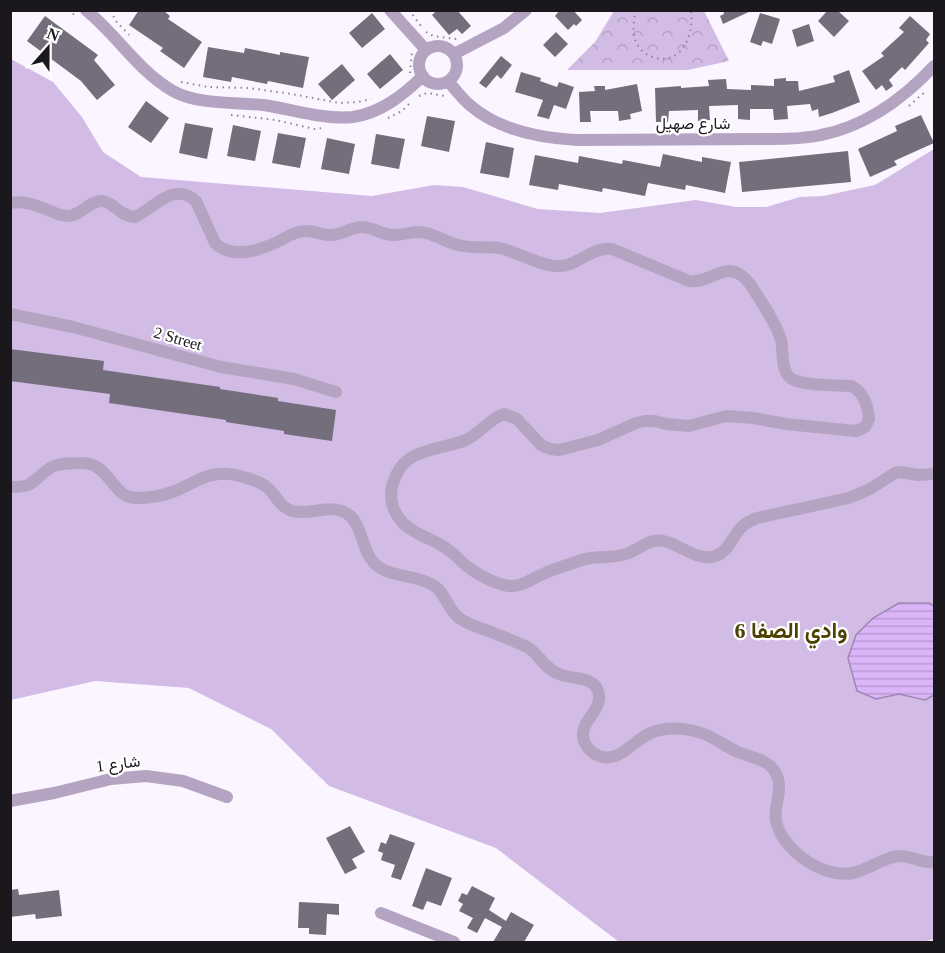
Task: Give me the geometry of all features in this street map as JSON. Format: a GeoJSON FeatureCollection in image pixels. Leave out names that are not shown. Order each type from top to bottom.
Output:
{"type":"FeatureCollection","features":[{"type":"Feature","properties":{"kind":"street"},"geometry":{"type":"LineString","coordinates":[[390,10],[426,50]]}},
{"type":"Feature","properties":{"kind":"street"},"geometry":{"type":"LineString","coordinates":[[454,54],[504,28],[526,10]]}},
{"type":"Feature","properties":{"kind":"street"},"geometry":{"type":"LineString","coordinates":[[91,12],[160,83],[192,98],[270,106],[333,117],[354,117],[391,103],[423,76]]}},
{"type":"Feature","properties":{"kind":"street"},"geometry":{"type":"LineString","coordinates":[[437,46],[444,47],[454,54],[457,66],[453,77],[448,81],[432,83],[420,71],[420,60],[426,50],[437,46]]}},
{"type":"Feature","properties":{"kind":"street","name":"شارع صهيل"},"geometry":{"type":"LineString","coordinates":[[448,81],[470,105],[490,118],[532,135],[578,140],[770,139],[822,135],[856,124],[894,103],[918,84],[934,66]]}},
{"type":"Feature","properties":{"kind":"street"},"geometry":{"type":"LineString","coordinates":[[10,203],[31,203],[61,216],[73,216],[101,201],[111,204],[123,214],[135,216],[169,195],[181,193],[196,201],[215,243],[219,248],[230,252],[243,252],[272,245],[297,232],[315,232],[329,236],[358,227],[366,227],[389,235],[417,232],[460,246],[499,248],[555,266],[568,264],[597,250],[607,248],[689,281],[697,281],[721,271],[734,271],[750,284],[774,325],[780,338],[785,369],[791,379],[801,382],[851,386],[863,396],[869,419],[865,428],[856,431],[786,424],[753,417],[726,416],[689,426],[645,421],[598,440],[559,450],[542,445],[517,419],[504,414],[468,440],[420,453],[404,462],[395,477],[391,499],[395,513],[403,523],[413,531],[446,548],[478,573],[506,585],[522,584],[545,573],[593,557],[613,557],[626,554],[656,540],[702,557],[715,556],[728,546],[744,524],[757,518],[849,498],[870,489],[895,473],[918,476],[934,474]]}},
{"type":"Feature","properties":{"kind":"street","name":"2 Street"},"geometry":{"type":"LineString","coordinates":[[10,314],[73,327],[221,367],[294,379],[336,392]]}},
{"type":"Feature","properties":{"kind":"street"},"geometry":{"type":"LineString","coordinates":[[10,487],[27,485],[56,465],[87,463],[99,467],[122,493],[133,498],[168,494],[210,475],[228,474],[265,486],[289,510],[343,511],[355,520],[368,555],[378,566],[430,583],[439,590],[451,611],[463,621],[529,648],[550,670],[558,674],[584,679],[595,686],[599,698],[598,704],[584,725],[582,734],[584,742],[596,754],[613,758],[651,733],[670,729],[687,729],[704,734],[769,765],[775,771],[780,786],[776,821],[787,843],[811,864],[826,871],[849,874],[898,856],[906,856],[923,862],[934,862]]}},
{"type":"Feature","properties":{"kind":"street","name":"شارع 1"},"geometry":{"type":"LineString","coordinates":[[10,801],[111,779],[146,776],[183,781],[227,797]]}},
{"type":"Feature","properties":{"kind":"street"},"geometry":{"type":"LineString","coordinates":[[381,913],[454,942]]}},
{"type":"Feature","properties":{"kind":"path"},"geometry":{"type":"LineString","coordinates":[[113,10],[114,19],[129,36]]}},
{"type":"Feature","properties":{"kind":"path"},"geometry":{"type":"LineString","coordinates":[[409,10],[426,32],[433,36],[450,39],[461,37],[468,46]]}},
{"type":"Feature","properties":{"kind":"path"},"geometry":{"type":"LineString","coordinates":[[636,10],[634,35],[637,46],[645,54],[655,58],[666,58],[677,54],[684,45],[691,30],[691,10]]}},
{"type":"Feature","properties":{"kind":"path"},"geometry":{"type":"LineString","coordinates":[[410,75],[411,50]]}},
{"type":"Feature","properties":{"kind":"path"},"geometry":{"type":"LineString","coordinates":[[176,81],[208,87],[249,88],[292,94],[339,104],[378,97]]}},
{"type":"Feature","properties":{"kind":"green space"},"geometry":{"type":"Polygon","coordinates":[[[614,11],[704,11],[729,61],[688,70],[567,70],[595,42],[614,11]]]}},
{"type":"Feature","properties":{"kind":"green space"},"geometry":{"type":"Polygon","coordinates":[[[11,59],[53,82],[82,117],[103,152],[141,177],[372,196],[434,185],[463,187],[538,209],[600,213],[696,200],[736,207],[766,207],[800,197],[823,196],[875,185],[934,149],[934,939],[923,942],[619,942],[496,848],[329,786],[271,729],[189,688],[95,681],[11,700],[11,59]]]}},
{"type":"Feature","properties":{"kind":"shaded area"},"geometry":{"type":"Polygon","coordinates":[[[899,603],[929,603],[934,606],[934,695],[925,700],[899,694],[876,699],[857,691],[848,658],[856,635],[873,618],[899,603]]]}},
{"type":"Feature","properties":{"kind":"building"},"geometry":{"type":"Polygon","coordinates":[[[139,10],[163,10],[170,16],[168,19],[202,42],[184,68],[160,51],[163,48],[129,25],[139,10]]]}},
{"type":"Feature","properties":{"kind":"building"},"geometry":{"type":"Polygon","coordinates":[[[437,10],[457,10],[471,26],[462,34],[457,29],[449,35],[432,15],[437,10]]]}},
{"type":"Feature","properties":{"kind":"building"},"geometry":{"type":"Polygon","coordinates":[[[560,10],[573,10],[582,20],[568,30],[555,16],[560,10]]]}},
{"type":"Feature","properties":{"kind":"building"},"geometry":{"type":"Polygon","coordinates":[[[723,10],[753,10],[723,24],[720,16],[724,14],[723,10]]]}},
{"type":"Feature","properties":{"kind":"building"},"geometry":{"type":"Polygon","coordinates":[[[828,10],[837,10],[849,21],[834,37],[818,21],[828,10]]]}},
{"type":"Feature","properties":{"kind":"building"},"geometry":{"type":"Polygon","coordinates":[[[372,13],[385,29],[362,48],[349,33],[372,13]]]}},
{"type":"Feature","properties":{"kind":"building"},"geometry":{"type":"Polygon","coordinates":[[[760,13],[780,19],[772,44],[763,41],[761,46],[750,42],[760,13]]]}},
{"type":"Feature","properties":{"kind":"building"},"geometry":{"type":"Polygon","coordinates":[[[45,16],[98,55],[94,60],[115,85],[97,100],[81,81],[27,41],[45,16]]]}},
{"type":"Feature","properties":{"kind":"building"},"geometry":{"type":"Polygon","coordinates":[[[910,16],[930,34],[926,40],[929,43],[905,70],[902,67],[889,80],[893,86],[886,91],[882,85],[876,90],[862,71],[884,56],[881,53],[904,32],[899,28],[910,16]]]}},
{"type":"Feature","properties":{"kind":"building"},"geometry":{"type":"Polygon","coordinates":[[[809,24],[814,41],[797,47],[792,30],[809,24]]]}},
{"type":"Feature","properties":{"kind":"building"},"geometry":{"type":"Polygon","coordinates":[[[556,32],[568,44],[555,57],[543,45],[556,32]]]}},
{"type":"Feature","properties":{"kind":"building"},"geometry":{"type":"Polygon","coordinates":[[[208,47],[244,53],[245,48],[280,55],[280,52],[309,57],[303,88],[232,77],[231,82],[203,77],[208,47]]]}},
{"type":"Feature","properties":{"kind":"building"},"geometry":{"type":"Polygon","coordinates":[[[390,54],[403,70],[380,89],[367,74],[390,54]]]}},
{"type":"Feature","properties":{"kind":"building"},"geometry":{"type":"Polygon","coordinates":[[[501,56],[512,65],[501,79],[497,75],[486,88],[479,83],[501,56]]]}},
{"type":"Feature","properties":{"kind":"building"},"geometry":{"type":"Polygon","coordinates":[[[342,64],[355,80],[332,100],[318,84],[342,64]]]}},
{"type":"Feature","properties":{"kind":"building"},"geometry":{"type":"Polygon","coordinates":[[[849,70],[860,102],[819,117],[818,109],[812,111],[810,104],[787,106],[788,119],[774,120],[773,109],[750,109],[750,120],[738,119],[738,105],[709,106],[710,120],[698,121],[698,110],[669,111],[668,122],[656,122],[655,88],[709,86],[708,80],[726,79],[727,89],[751,90],[751,85],[774,86],[774,79],[786,78],[786,81],[798,81],[799,91],[835,82],[833,76],[849,70]]]}},
{"type":"Feature","properties":{"kind":"building"},"geometry":{"type":"Polygon","coordinates":[[[521,72],[541,78],[540,81],[557,87],[559,82],[574,87],[566,109],[554,105],[549,119],[537,116],[543,100],[515,92],[521,72]]]}},
{"type":"Feature","properties":{"kind":"building"},"geometry":{"type":"Polygon","coordinates":[[[637,84],[642,111],[630,114],[631,119],[619,121],[618,111],[590,111],[591,122],[580,122],[579,92],[595,91],[594,86],[605,86],[605,90],[637,84]]]}},
{"type":"Feature","properties":{"kind":"building"},"geometry":{"type":"Polygon","coordinates":[[[146,101],[169,118],[151,143],[128,127],[146,101]]]}},
{"type":"Feature","properties":{"kind":"building"},"geometry":{"type":"Polygon","coordinates":[[[921,115],[934,143],[894,161],[897,165],[870,177],[858,149],[897,131],[895,126],[921,115]]]}},
{"type":"Feature","properties":{"kind":"building"},"geometry":{"type":"Polygon","coordinates":[[[427,116],[455,121],[449,152],[421,146],[427,116]]]}},
{"type":"Feature","properties":{"kind":"building"},"geometry":{"type":"Polygon","coordinates":[[[185,123],[213,128],[207,159],[179,153],[185,123]]]}},
{"type":"Feature","properties":{"kind":"building"},"geometry":{"type":"Polygon","coordinates":[[[233,125],[261,131],[255,161],[227,156],[233,125]]]}},
{"type":"Feature","properties":{"kind":"building"},"geometry":{"type":"Polygon","coordinates":[[[278,133],[306,138],[300,168],[272,163],[278,133]]]}},
{"type":"Feature","properties":{"kind":"building"},"geometry":{"type":"Polygon","coordinates":[[[376,134],[405,139],[399,169],[371,164],[376,134]]]}},
{"type":"Feature","properties":{"kind":"building"},"geometry":{"type":"Polygon","coordinates":[[[327,138],[355,144],[349,174],[321,169],[327,138]]]}},
{"type":"Feature","properties":{"kind":"building"},"geometry":{"type":"Polygon","coordinates":[[[486,142],[514,148],[509,178],[480,173],[486,142]]]}},
{"type":"Feature","properties":{"kind":"building"},"geometry":{"type":"Polygon","coordinates":[[[848,151],[851,182],[742,192],[739,162],[848,151]]]}},
{"type":"Feature","properties":{"kind":"building"},"geometry":{"type":"Polygon","coordinates":[[[663,154],[702,162],[702,157],[731,162],[725,193],[686,185],[685,190],[648,183],[645,196],[603,188],[602,192],[559,184],[558,190],[529,185],[535,155],[578,163],[579,156],[622,164],[623,160],[660,167],[663,154]]]}},
{"type":"Feature","properties":{"kind":"building"},"geometry":{"type":"Polygon","coordinates":[[[10,349],[104,361],[103,370],[220,387],[220,389],[278,398],[278,401],[336,410],[332,441],[284,434],[284,431],[226,422],[226,420],[109,403],[110,394],[10,381],[10,349]]]}},
{"type":"Feature","properties":{"kind":"building"},"geometry":{"type":"Polygon","coordinates":[[[350,826],[365,852],[352,859],[357,868],[345,874],[326,838],[350,826]]]}},
{"type":"Feature","properties":{"kind":"building"},"geometry":{"type":"Polygon","coordinates":[[[390,834],[415,843],[401,880],[391,877],[395,865],[381,860],[383,853],[378,851],[381,842],[386,844],[390,834]]]}},
{"type":"Feature","properties":{"kind":"building"},"geometry":{"type":"Polygon","coordinates":[[[426,868],[452,878],[441,906],[427,901],[423,910],[412,906],[426,868]]]}},
{"type":"Feature","properties":{"kind":"building"},"geometry":{"type":"Polygon","coordinates":[[[472,886],[495,898],[489,910],[506,921],[511,912],[534,925],[524,942],[493,942],[502,927],[485,918],[477,933],[467,928],[473,918],[459,911],[463,904],[458,901],[462,893],[467,895],[472,886]]]}},
{"type":"Feature","properties":{"kind":"building"},"geometry":{"type":"Polygon","coordinates":[[[18,889],[19,895],[59,890],[62,916],[36,919],[35,914],[10,917],[10,890],[18,889]]]}},
{"type":"Feature","properties":{"kind":"building"},"geometry":{"type":"Polygon","coordinates":[[[299,902],[339,904],[339,915],[327,914],[326,935],[309,934],[309,928],[298,928],[299,902]]]}},
{"type":"Feature","properties":{"kind":"district","name":"وادي الصفا 6"},"geometry":{"type":"Point","coordinates":[791,630]}}]}
